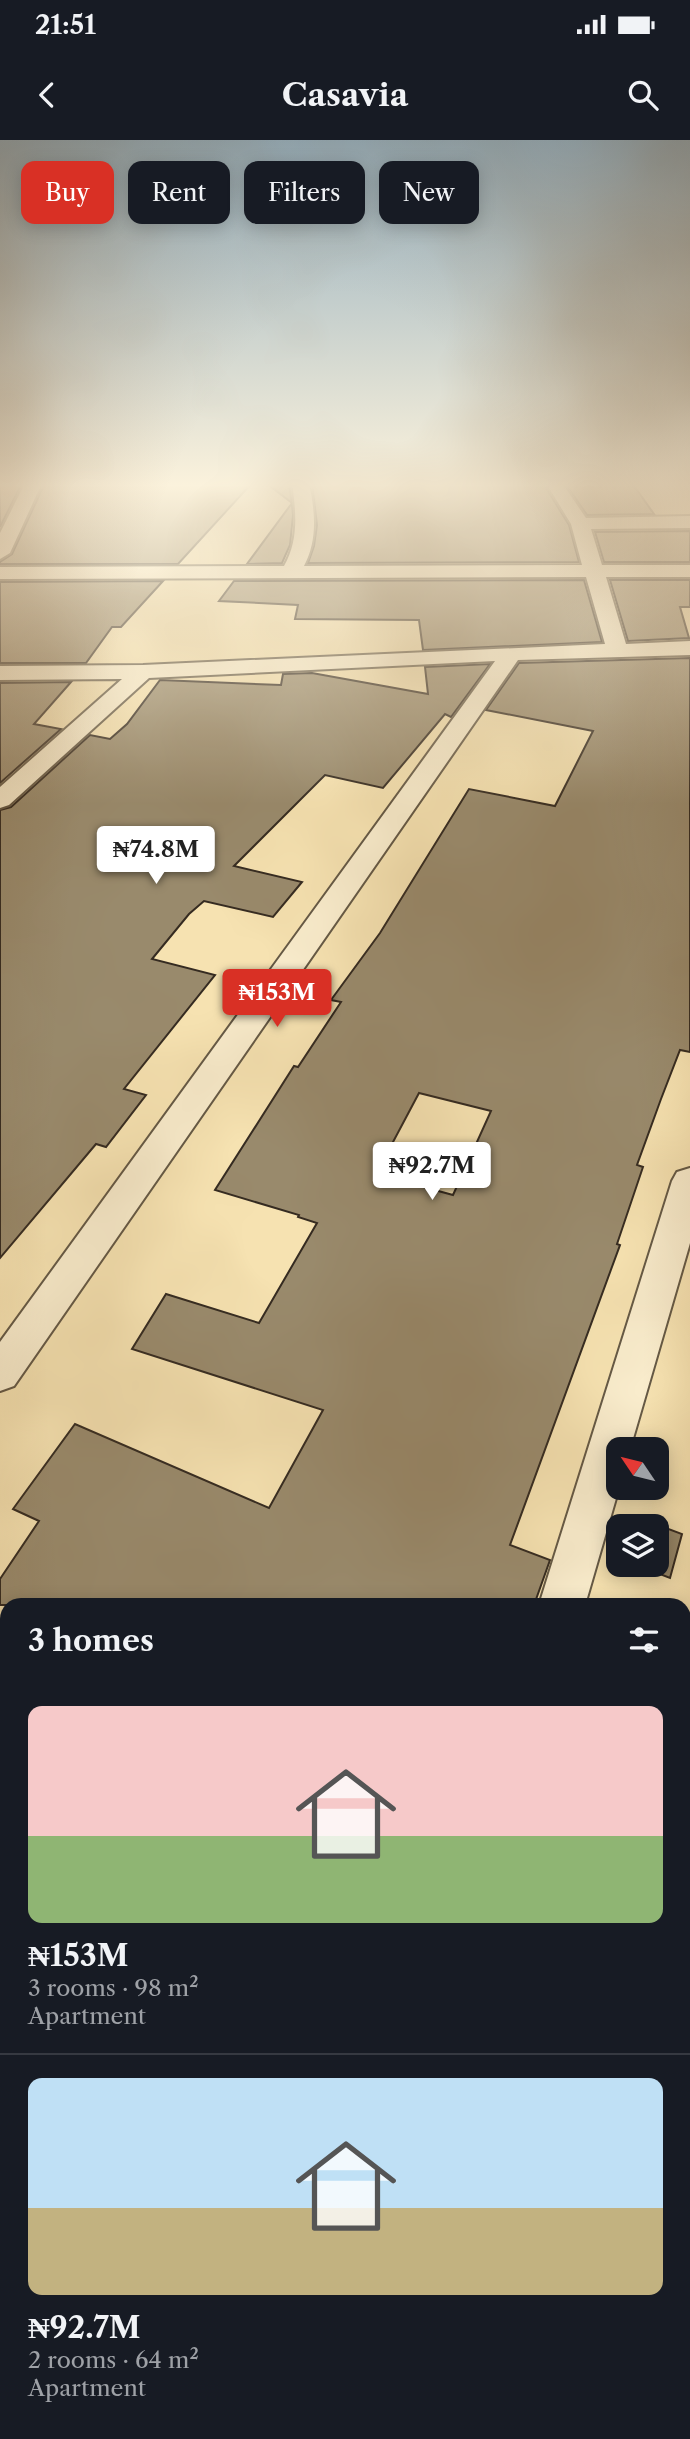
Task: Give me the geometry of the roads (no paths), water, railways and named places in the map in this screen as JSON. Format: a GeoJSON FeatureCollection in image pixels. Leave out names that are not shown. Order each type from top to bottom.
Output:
{"type":"FeatureCollection","features":[{"type":"Feature","properties":{"kind":"street"},"geometry":{"type":"LineString","coordinates":[[599,590],[617,649]]}},
{"type":"Feature","properties":{"kind":"street"},"geometry":{"type":"LineString","coordinates":[[0,673],[143,672],[617,649],[690,648]]}},
{"type":"Feature","properties":{"kind":"street"},"geometry":{"type":"LineString","coordinates":[[0,1374],[511,654]]}},
{"type":"Feature","properties":{"kind":"street"},"geometry":{"type":"LineString","coordinates":[[0,800],[143,672]]}},
{"type":"Feature","properties":{"kind":"street"},"geometry":{"type":"LineString","coordinates":[[564,1598],[690,1181]]}}]}
